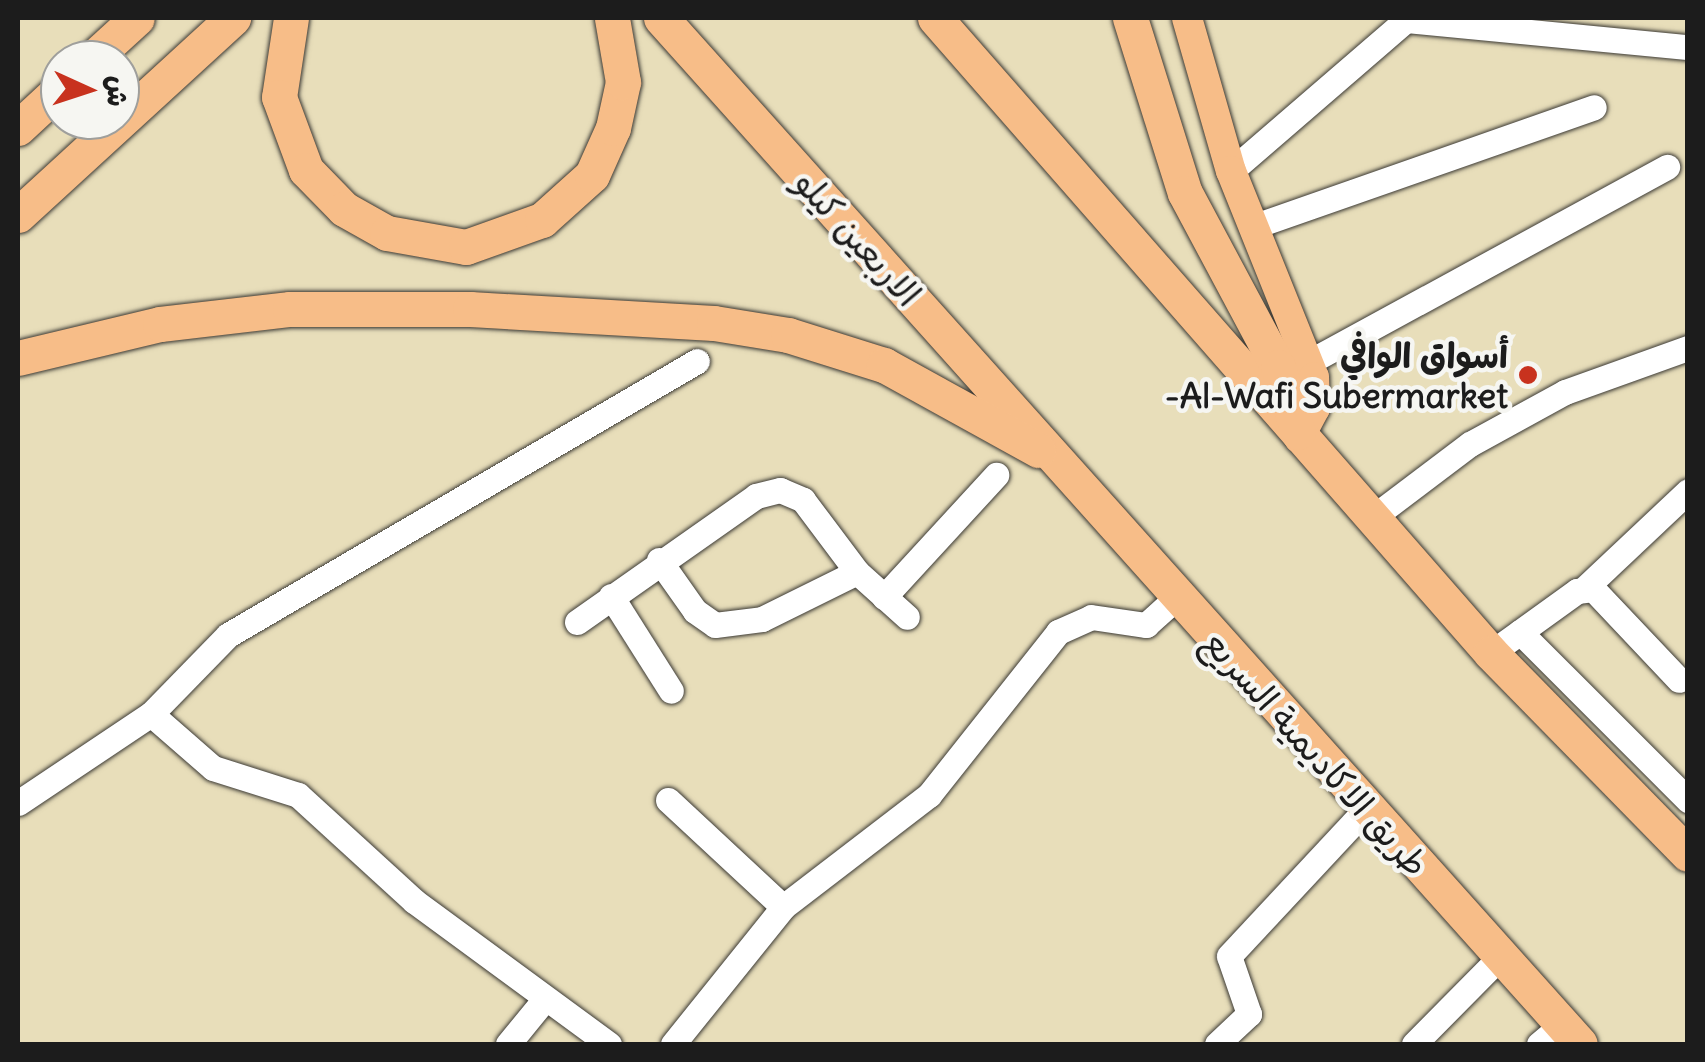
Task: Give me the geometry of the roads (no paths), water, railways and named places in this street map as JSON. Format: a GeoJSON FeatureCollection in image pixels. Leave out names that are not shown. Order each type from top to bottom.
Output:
{"type":"FeatureCollection","features":[{"type":"Feature","properties":{"kind":"highway"},"geometry":{"type":"LineString","coordinates":[[113,40],[137,18]]}},
{"type":"Feature","properties":{"kind":"highway"},"geometry":{"type":"LineString","coordinates":[[18,215],[233,18]]}},
{"type":"Feature","properties":{"kind":"highway"},"geometry":{"type":"LineString","coordinates":[[291,18],[279,97],[306,170],[344,209],[388,234],[466,247],[542,220],[592,175],[614,128],[623,82],[612,18]]}},
{"type":"Feature","properties":{"kind":"highway","name":"الاربعين كيلو"},"geometry":{"type":"LineString","coordinates":[[661,18],[1056,458]]}},
{"type":"Feature","properties":{"kind":"highway"},"geometry":{"type":"LineString","coordinates":[[935,18],[1299,438],[1491,652],[1682,838]]}},
{"type":"Feature","properties":{"kind":"highway"},"geometry":{"type":"LineString","coordinates":[[1130,18],[1185,192],[1285,382],[1299,438]]}},
{"type":"Feature","properties":{"kind":"highway"},"geometry":{"type":"LineString","coordinates":[[18,128],[40,107]]}},
{"type":"Feature","properties":{"kind":"highway"},"geometry":{"type":"LineString","coordinates":[[18,358],[160,324],[290,309],[451,308],[714,324],[788,335],[884,365],[1056,458]]}},
{"type":"Feature","properties":{"kind":"highway","name":"طريق الاكاديمية السريع"},"geometry":{"type":"LineString","coordinates":[[1056,458],[1175,599],[1500,958],[1560,1038]]}},
{"type":"Feature","properties":{"kind":"main road"},"geometry":{"type":"LineString","coordinates":[[1186,18],[1230,171],[1309,362],[1314,408],[1299,438]]}},
{"type":"Feature","properties":{"kind":"street"},"geometry":{"type":"LineString","coordinates":[[1230,171],[1407,19],[1688,48]]}},
{"type":"Feature","properties":{"kind":"street"},"geometry":{"type":"LineString","coordinates":[[1252,227],[1594,107]]}},
{"type":"Feature","properties":{"kind":"street"},"geometry":{"type":"LineString","coordinates":[[1309,362],[1666,167]]}},
{"type":"Feature","properties":{"kind":"street"},"geometry":{"type":"LineString","coordinates":[[1372,518],[1470,444],[1552,400],[1688,348]]}},
{"type":"Feature","properties":{"kind":"street"},"geometry":{"type":"LineString","coordinates":[[18,803],[151,714],[228,634],[697,362]]}},
{"type":"Feature","properties":{"kind":"street"},"geometry":{"type":"LineString","coordinates":[[884,596],[996,475]]}},
{"type":"Feature","properties":{"kind":"street"},"geometry":{"type":"LineString","coordinates":[[577,622],[659,560],[756,496],[780,490],[803,500],[857,572],[907,617]]}},
{"type":"Feature","properties":{"kind":"street"},"geometry":{"type":"LineString","coordinates":[[1491,652],[1585,588],[1688,491]]}},
{"type":"Feature","properties":{"kind":"street"},"geometry":{"type":"LineString","coordinates":[[659,560],[695,611],[715,625],[776,614],[857,572]]}},
{"type":"Feature","properties":{"kind":"street"},"geometry":{"type":"LineString","coordinates":[[1585,588],[1600,592],[1679,680]]}},
{"type":"Feature","properties":{"kind":"street"},"geometry":{"type":"LineString","coordinates":[[612,596],[672,690]]}},
{"type":"Feature","properties":{"kind":"street"},"geometry":{"type":"LineString","coordinates":[[673,1044],[783,907],[918,807],[1058,632],[1091,616],[1146,625],[1175,599]]}},
{"type":"Feature","properties":{"kind":"street"},"geometry":{"type":"LineString","coordinates":[[1520,632],[1688,800]]}},
{"type":"Feature","properties":{"kind":"street"},"geometry":{"type":"LineString","coordinates":[[151,714],[213,768],[298,794],[414,901],[609,1044]]}},
{"type":"Feature","properties":{"kind":"street"},"geometry":{"type":"LineString","coordinates":[[668,800],[783,907]]}},
{"type":"Feature","properties":{"kind":"street"},"geometry":{"type":"LineString","coordinates":[[1217,1044],[1249,1014],[1229,956],[1366,809]]}},
{"type":"Feature","properties":{"kind":"street"},"geometry":{"type":"LineString","coordinates":[[1414,1044],[1500,958]]}},
{"type":"Feature","properties":{"kind":"street"},"geometry":{"type":"LineString","coordinates":[[508,1044],[544,1000]]}},
{"type":"Feature","properties":{"kind":"place","name":"أسواق الوافي -Al-Wafi Subermarket"},"geometry":{"type":"Point","coordinates":[1528,375]}}]}
